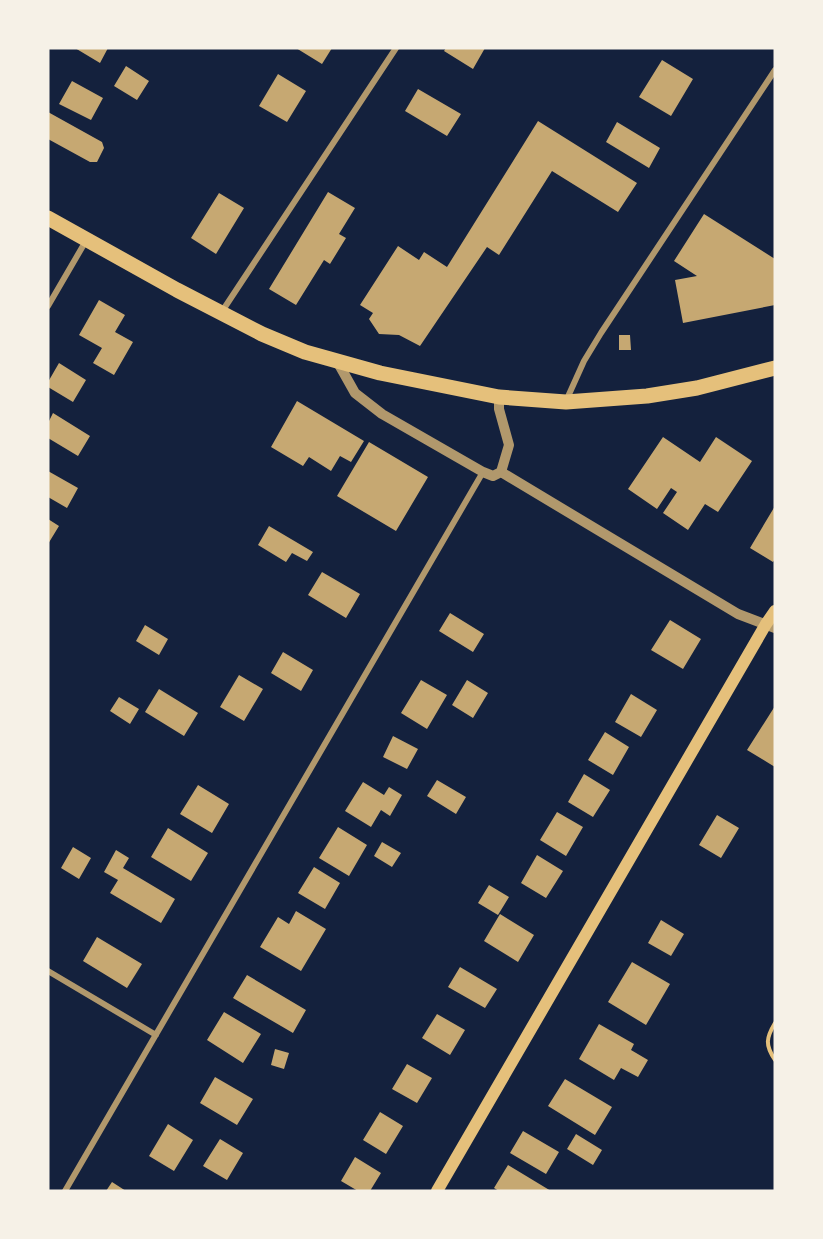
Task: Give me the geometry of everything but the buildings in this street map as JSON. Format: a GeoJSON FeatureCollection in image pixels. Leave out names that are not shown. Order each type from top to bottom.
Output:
{"type":"FeatureCollection","features":[{"type":"Feature","properties":{"kind":"main road"},"geometry":{"type":"LineString","coordinates":[[48,218],[262,334],[305,352],[380,373],[498,397],[566,402],[647,396],[697,388],[775,368]]}},
{"type":"Feature","properties":{"kind":"main road"},"geometry":{"type":"LineString","coordinates":[[436,1191],[770,626],[775,611]]}},
{"type":"Feature","properties":{"kind":"street"},"geometry":{"type":"LineString","coordinates":[[221,313],[396,48]]}},
{"type":"Feature","properties":{"kind":"street"},"geometry":{"type":"LineString","coordinates":[[566,402],[584,361],[601,333],[775,70]]}},
{"type":"Feature","properties":{"kind":"street"},"geometry":{"type":"LineString","coordinates":[[48,306],[87,239]]}},
{"type":"Feature","properties":{"kind":"street"},"geometry":{"type":"LineString","coordinates":[[337,361],[355,393],[382,414],[492,473],[738,614],[770,626]]}},
{"type":"Feature","properties":{"kind":"street"},"geometry":{"type":"LineString","coordinates":[[65,1191],[509,445],[498,397]]}},
{"type":"Feature","properties":{"kind":"street"},"geometry":{"type":"LineString","coordinates":[[48,971],[156,1035]]}},
{"type":"Feature","properties":{"kind":"path"},"geometry":{"type":"LineString","coordinates":[[775,1023],[768,1035],[768,1050],[775,1060]]}}]}
